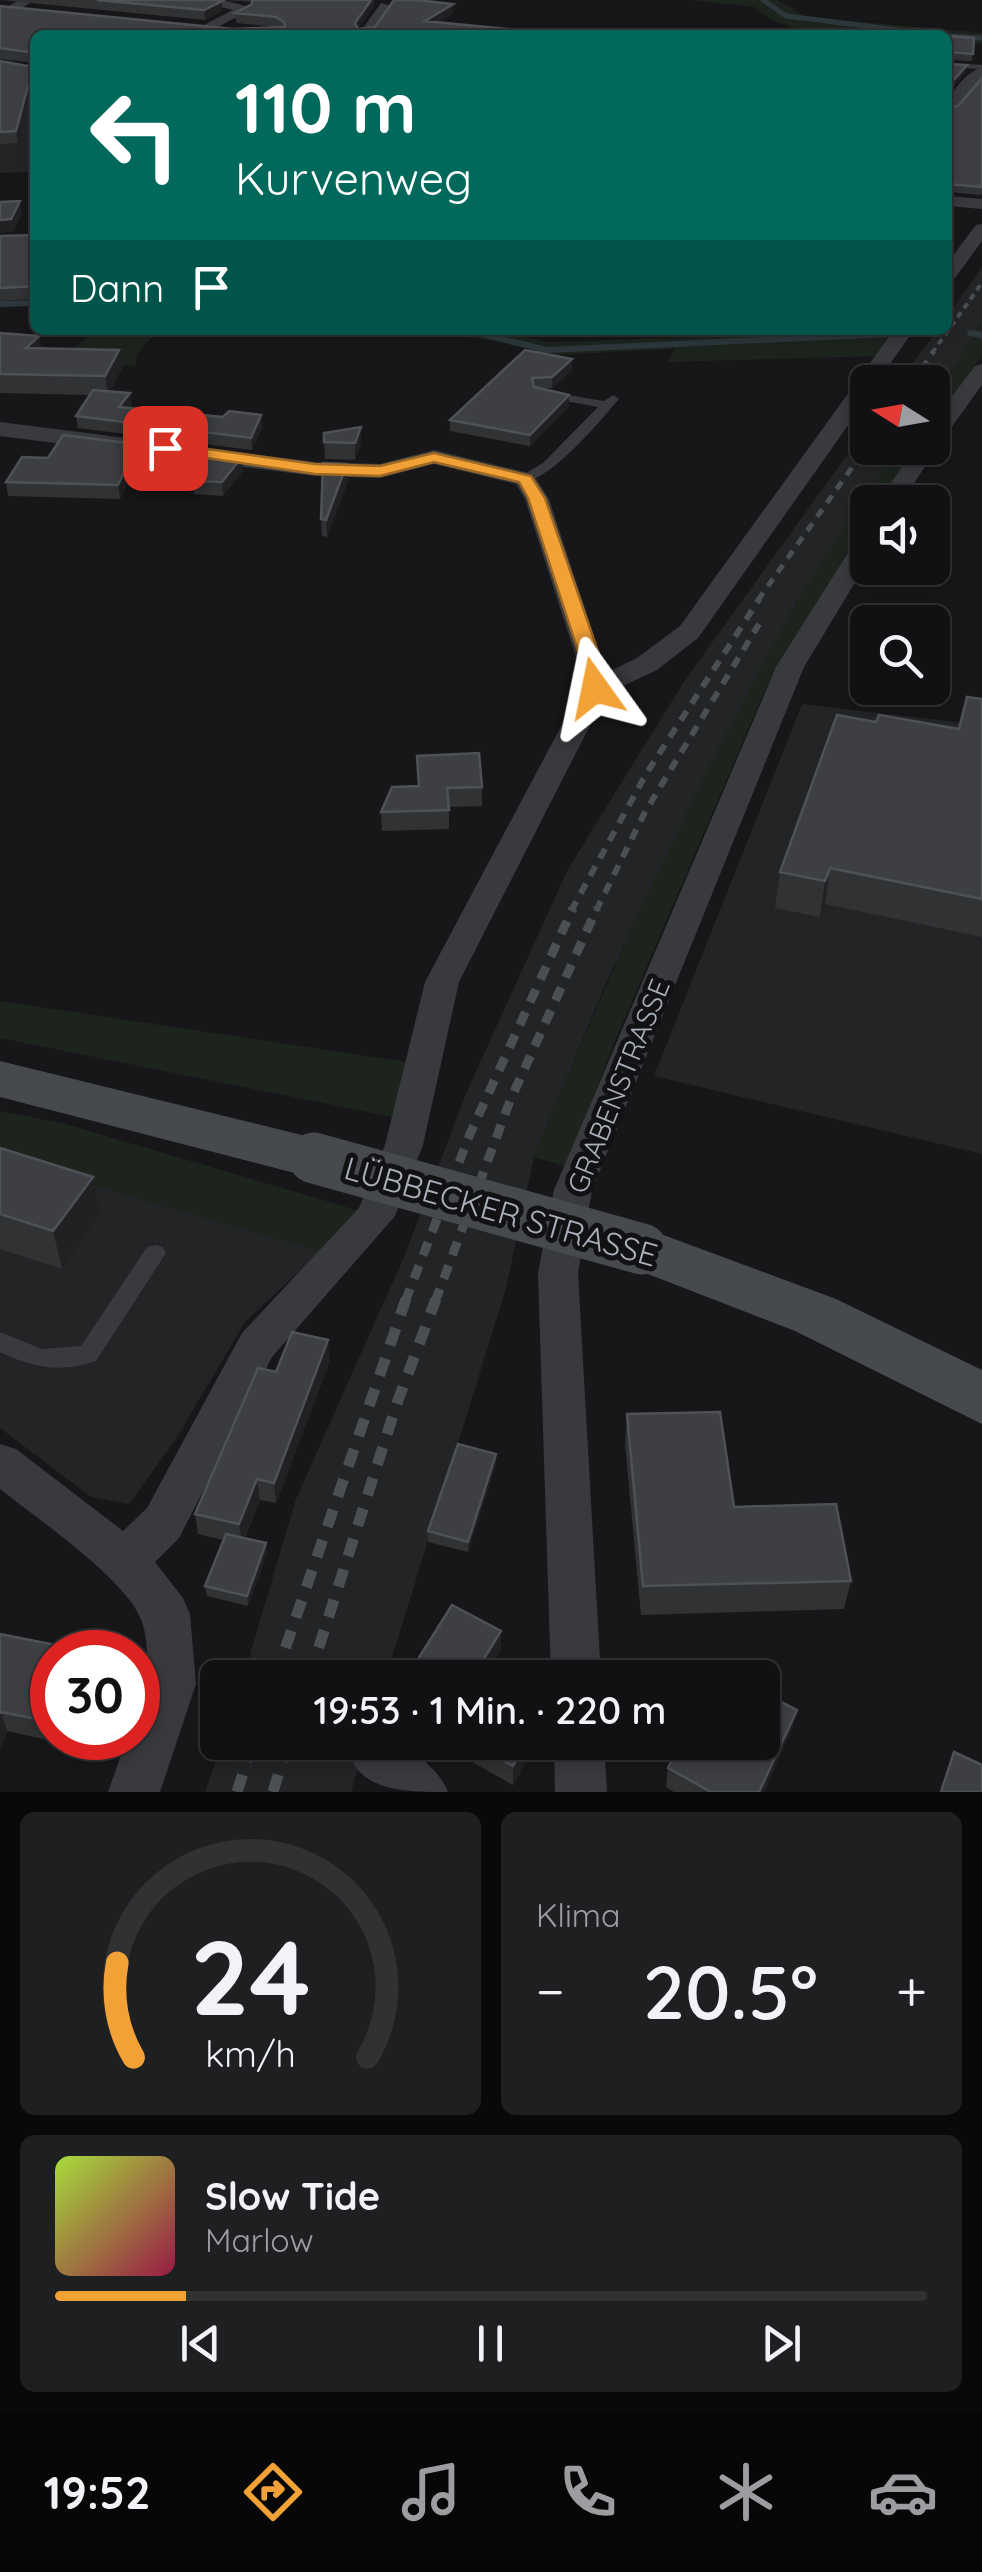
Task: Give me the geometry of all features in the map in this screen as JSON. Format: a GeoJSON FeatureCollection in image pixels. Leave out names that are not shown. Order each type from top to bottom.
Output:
{"type":"FeatureCollection","features":[{"type":"Feature","properties":{"kind":"main road","name":"LÜBBECKER STRASSE"},"geometry":{"type":"LineString","coordinates":[[0,1079],[314,1158],[642,1249],[804,1308],[982,1398]]}},
{"type":"Feature","properties":{"kind":"street"},"geometry":{"type":"LineString","coordinates":[[200,0],[246,8],[208,28]]}},
{"type":"Feature","properties":{"kind":"street"},"geometry":{"type":"LineString","coordinates":[[5,11],[30,5]]}},
{"type":"Feature","properties":{"kind":"street"},"geometry":{"type":"LineString","coordinates":[[369,30],[386,6]]}},
{"type":"Feature","properties":{"kind":"street"},"geometry":{"type":"LineString","coordinates":[[189,26],[225,30]]}},
{"type":"Feature","properties":{"kind":"street"},"geometry":{"type":"LineString","coordinates":[[954,108],[972,77],[982,69]]}},
{"type":"Feature","properties":{"kind":"street"},"geometry":{"type":"LineString","coordinates":[[952,202],[982,204]]}},
{"type":"Feature","properties":{"kind":"street"},"geometry":{"type":"LineString","coordinates":[[952,269],[982,229]]}},
{"type":"Feature","properties":{"kind":"street"},"geometry":{"type":"LineString","coordinates":[[952,243],[970,245]]}},
{"type":"Feature","properties":{"kind":"street"},"geometry":{"type":"LineString","coordinates":[[125,1560],[163,1524],[257,1345],[375,1216],[404,1145],[442,982],[595,688],[646,664],[689,632],[900,335]]}},
{"type":"Feature","properties":{"kind":"street"},"geometry":{"type":"LineString","coordinates":[[950,414],[982,370]]}},
{"type":"Feature","properties":{"kind":"street"},"geometry":{"type":"LineString","coordinates":[[0,428],[315,469],[380,471],[434,458],[526,479],[537,498],[589,654],[595,688]]}},
{"type":"Feature","properties":{"kind":"street","name":"GRABENSTRASSE"},"geometry":{"type":"LineString","coordinates":[[575,1660],[558,1273],[573,1190],[790,667],[850,569]]}},
{"type":"Feature","properties":{"kind":"street"},"geometry":{"type":"LineString","coordinates":[[589,654],[616,662],[646,664]]}},
{"type":"Feature","properties":{"kind":"street"},"geometry":{"type":"LineString","coordinates":[[0,1463],[125,1560],[166,1614],[171,1684],[134,1792]]}},
{"type":"Feature","properties":{"kind":"street"},"geometry":{"type":"LineString","coordinates":[[580,1760],[581,1792]]}},
{"type":"Feature","properties":{"kind":"street"},"geometry":{"type":"LineString","coordinates":[[379,1762],[422,1792]]}},
{"type":"Feature","properties":{"kind":"lane"},"geometry":{"type":"LineString","coordinates":[[952,65],[982,69]]}},
{"type":"Feature","properties":{"kind":"lane"},"geometry":{"type":"LineString","coordinates":[[526,479],[547,466],[610,402],[539,393]]}},
{"type":"Feature","properties":{"kind":"lane"},"geometry":{"type":"LineString","coordinates":[[0,1342],[55,1362],[88,1354],[155,1253]]}},
{"type":"Feature","properties":{"kind":"shaded area"},"geometry":{"type":"Polygon","coordinates":[[[689,0],[777,0],[807,17],[949,30],[808,30],[771,19],[755,7],[689,0]]]}},
{"type":"Feature","properties":{"kind":"shaded area"},"geometry":{"type":"Polygon","coordinates":[[[952,30],[982,33],[982,44],[952,41],[952,30]]]}},
{"type":"Feature","properties":{"kind":"shaded area"},"geometry":{"type":"Polygon","coordinates":[[[0,96],[30,100],[30,172],[0,173],[0,96]]]}},
{"type":"Feature","properties":{"kind":"shaded area"},"geometry":{"type":"Polygon","coordinates":[[[982,267],[982,324],[950,373],[950,365],[911,365],[933,335],[952,335],[952,309],[982,267]]]}},
{"type":"Feature","properties":{"kind":"shaded area"},"geometry":{"type":"Polygon","coordinates":[[[982,324],[982,356],[950,399],[950,373],[982,324]]]}},
{"type":"Feature","properties":{"kind":"shaded area"},"geometry":{"type":"Polygon","coordinates":[[[91,335],[157,335],[136,356],[136,366],[53,364],[91,335]]]}},
{"type":"Feature","properties":{"kind":"shaded area"},"geometry":{"type":"Polygon","coordinates":[[[446,335],[516,335],[548,342],[894,335],[879,356],[667,362],[675,349],[557,355],[446,335]]]}},
{"type":"Feature","properties":{"kind":"shaded area"},"geometry":{"type":"Polygon","coordinates":[[[850,451],[850,465],[889,465],[875,485],[850,485],[850,523],[796,603],[695,796],[603,990],[534,1157],[506,1288],[391,1660],[248,1660],[296,1499],[404,1257],[467,1091],[568,869],[685,680],[850,451]]]}},
{"type":"Feature","properties":{"kind":"shaded area"},"geometry":{"type":"Polygon","coordinates":[[[888,465],[905,465],[891,485],[875,485],[888,465]]]}},
{"type":"Feature","properties":{"kind":"shaded area"},"geometry":{"type":"Polygon","coordinates":[[[850,521],[850,549],[767,685],[609,1055],[568,1167],[534,1157],[593,1016],[688,809],[758,673],[850,521]]]}},
{"type":"Feature","properties":{"kind":"shaded area"},"geometry":{"type":"Polygon","coordinates":[[[802,704],[982,725],[982,1154],[654,1076],[802,704]]]}},
{"type":"Feature","properties":{"kind":"shaded area"},"geometry":{"type":"Polygon","coordinates":[[[0,1001],[407,1062],[393,1117],[0,1038],[0,1001]]]}},
{"type":"Feature","properties":{"kind":"shaded area"},"geometry":{"type":"Polygon","coordinates":[[[0,1111],[62,1123],[360,1211],[321,1251],[0,1158],[0,1111]]]}},
{"type":"Feature","properties":{"kind":"shaded area"},"geometry":{"type":"Polygon","coordinates":[[[0,1158],[321,1251],[245,1322],[176,1439],[129,1504],[91,1497],[0,1428],[0,1158]]]}},
{"type":"Feature","properties":{"kind":"shaded area"},"geometry":{"type":"Polygon","coordinates":[[[216,1760],[361,1760],[351,1792],[205,1792],[216,1760]]]}},
{"type":"Feature","properties":{"kind":"building"},"geometry":{"type":"Polygon","coordinates":[[[97,0],[216,0],[222,1],[204,10],[97,0]]]}},
{"type":"Feature","properties":{"kind":"building"},"geometry":{"type":"Polygon","coordinates":[[[252,0],[371,0],[355,23],[358,29],[375,27],[394,0],[416,0],[453,4],[425,21],[517,30],[30,30],[30,52],[0,48],[0,6],[233,29],[285,27],[276,17],[235,13],[252,4],[252,0]]]}},
{"type":"Feature","properties":{"kind":"building"},"geometry":{"type":"Polygon","coordinates":[[[952,36],[974,38],[973,54],[952,52],[952,36]]]}},
{"type":"Feature","properties":{"kind":"building"},"geometry":{"type":"Polygon","coordinates":[[[0,61],[30,66],[30,86],[16,131],[0,132],[0,61]]]}},
{"type":"Feature","properties":{"kind":"building"},"geometry":{"type":"Polygon","coordinates":[[[952,64],[967,65],[952,82],[952,64]]]}},
{"type":"Feature","properties":{"kind":"building"},"geometry":{"type":"Polygon","coordinates":[[[982,78],[982,187],[952,184],[952,107],[958,106],[982,78]]]}},
{"type":"Feature","properties":{"kind":"building"},"geometry":{"type":"Polygon","coordinates":[[[20,201],[11,219],[0,220],[0,202],[20,201]]]}},
{"type":"Feature","properties":{"kind":"building"},"geometry":{"type":"Polygon","coordinates":[[[30,235],[30,286],[0,288],[0,236],[30,235]]]}},
{"type":"Feature","properties":{"kind":"building"},"geometry":{"type":"Polygon","coordinates":[[[0,333],[39,336],[26,348],[119,350],[105,376],[0,374],[0,333]]]}},
{"type":"Feature","properties":{"kind":"building"},"geometry":{"type":"Polygon","coordinates":[[[525,350],[572,359],[552,377],[532,378],[534,387],[569,395],[530,435],[450,420],[525,350]]]}},
{"type":"Feature","properties":{"kind":"building"},"geometry":{"type":"Polygon","coordinates":[[[93,390],[130,393],[119,407],[223,417],[229,411],[261,415],[251,438],[76,416],[93,390]]]}},
{"type":"Feature","properties":{"kind":"building"},"geometry":{"type":"Polygon","coordinates":[[[361,427],[355,443],[324,442],[324,433],[361,427]]]}},
{"type":"Feature","properties":{"kind":"building"},"geometry":{"type":"Polygon","coordinates":[[[63,435],[242,457],[222,482],[193,481],[197,471],[126,468],[118,485],[6,482],[22,457],[48,458],[63,435]]]}},
{"type":"Feature","properties":{"kind":"building"},"geometry":{"type":"Polygon","coordinates":[[[323,463],[347,464],[326,520],[321,519],[323,463]]]}},
{"type":"Feature","properties":{"kind":"building"},"geometry":{"type":"Polygon","coordinates":[[[967,697],[982,699],[982,899],[830,868],[825,881],[780,872],[837,715],[876,722],[879,715],[959,729],[967,697]]]}},
{"type":"Feature","properties":{"kind":"building"},"geometry":{"type":"Polygon","coordinates":[[[479,753],[482,787],[447,788],[449,810],[381,812],[392,787],[419,786],[417,756],[479,753]]]}},
{"type":"Feature","properties":{"kind":"building"},"geometry":{"type":"Polygon","coordinates":[[[0,1148],[93,1177],[53,1231],[0,1214],[0,1148]]]}},
{"type":"Feature","properties":{"kind":"building"},"geometry":{"type":"Polygon","coordinates":[[[292,1332],[328,1340],[274,1483],[257,1479],[239,1524],[195,1514],[258,1368],[276,1372],[292,1332]]]}},
{"type":"Feature","properties":{"kind":"building"},"geometry":{"type":"Polygon","coordinates":[[[720,1412],[734,1507],[836,1504],[851,1581],[643,1586],[627,1414],[720,1412]]]}},
{"type":"Feature","properties":{"kind":"building"},"geometry":{"type":"Polygon","coordinates":[[[458,1444],[496,1454],[468,1542],[428,1531],[458,1444]]]}},
{"type":"Feature","properties":{"kind":"building"},"geometry":{"type":"Polygon","coordinates":[[[226,1534],[266,1543],[247,1596],[205,1586],[226,1534]]]}},
{"type":"Feature","properties":{"kind":"building"},"geometry":{"type":"Polygon","coordinates":[[[452,1605],[501,1631],[483,1660],[417,1660],[452,1605]]]}},
{"type":"Feature","properties":{"kind":"building"},"geometry":{"type":"Polygon","coordinates":[[[0,1634],[30,1640],[30,1718],[0,1713],[0,1634]]]}},
{"type":"Feature","properties":{"kind":"building"},"geometry":{"type":"Polygon","coordinates":[[[780,1701],[797,1710],[780,1747],[780,1701]]]}},
{"type":"Feature","properties":{"kind":"building"},"geometry":{"type":"Polygon","coordinates":[[[954,1752],[982,1765],[982,1792],[941,1792],[954,1752]]]}},
{"type":"Feature","properties":{"kind":"building"},"geometry":{"type":"Polygon","coordinates":[[[672,1760],[774,1760],[759,1792],[711,1792],[668,1768],[672,1760]]]}},
{"type":"Feature","properties":{"kind":"waterway"},"geometry":{"type":"LineString","coordinates":[[763,0],[786,16],[899,30]]}},
{"type":"Feature","properties":{"kind":"waterway"},"geometry":{"type":"LineString","coordinates":[[952,36],[982,38]]}},
{"type":"Feature","properties":{"kind":"waterway"},"geometry":{"type":"LineString","coordinates":[[0,304],[30,303]]}},
{"type":"Feature","properties":{"kind":"waterway"},"geometry":{"type":"LineString","coordinates":[[970,333],[982,335]]}},
{"type":"Feature","properties":{"kind":"waterway"},"geometry":{"type":"LineString","coordinates":[[486,335],[547,350],[868,335]]}},
{"type":"Feature","properties":{"kind":"railway"},"geometry":{"type":"LineString","coordinates":[[952,325],[982,283]]}},
{"type":"Feature","properties":{"kind":"railway"},"geometry":{"type":"LineString","coordinates":[[932,353],[945,335]]}},
{"type":"Feature","properties":{"kind":"railway"},"geometry":{"type":"LineString","coordinates":[[924,365],[934,351]]}},
{"type":"Feature","properties":{"kind":"railway"},"geometry":{"type":"LineString","coordinates":[[758,600],[854,465]]}},
{"type":"Feature","properties":{"kind":"railway"},"geometry":{"type":"LineString","coordinates":[[571,911],[646,774],[760,598]]}},
{"type":"Feature","properties":{"kind":"railway"},"geometry":{"type":"LineString","coordinates":[[596,911],[645,812],[759,624]]}},
{"type":"Feature","properties":{"kind":"railway"},"geometry":{"type":"LineString","coordinates":[[405,1302],[470,1134],[573,908]]}},
{"type":"Feature","properties":{"kind":"railway"},"geometry":{"type":"LineString","coordinates":[[435,1302],[510,1101],[597,908]]}},
{"type":"Feature","properties":{"kind":"railway"},"geometry":{"type":"LineString","coordinates":[[281,1660],[406,1299]]}},
{"type":"Feature","properties":{"kind":"railway"},"geometry":{"type":"LineString","coordinates":[[315,1660],[397,1403],[436,1299]]}},
{"type":"Feature","properties":{"kind":"railway"},"geometry":{"type":"LineString","coordinates":[[237,1792],[247,1760]]}},
{"type":"Feature","properties":{"kind":"railway"},"geometry":{"type":"LineString","coordinates":[[273,1792],[283,1760]]}},
{"type":"Feature","properties":{"kind":"route"},"geometry":{"type":"LineString","coordinates":[[165,448],[315,469],[380,471],[434,458],[526,479],[537,498],[589,654],[595,688]]}}]}
